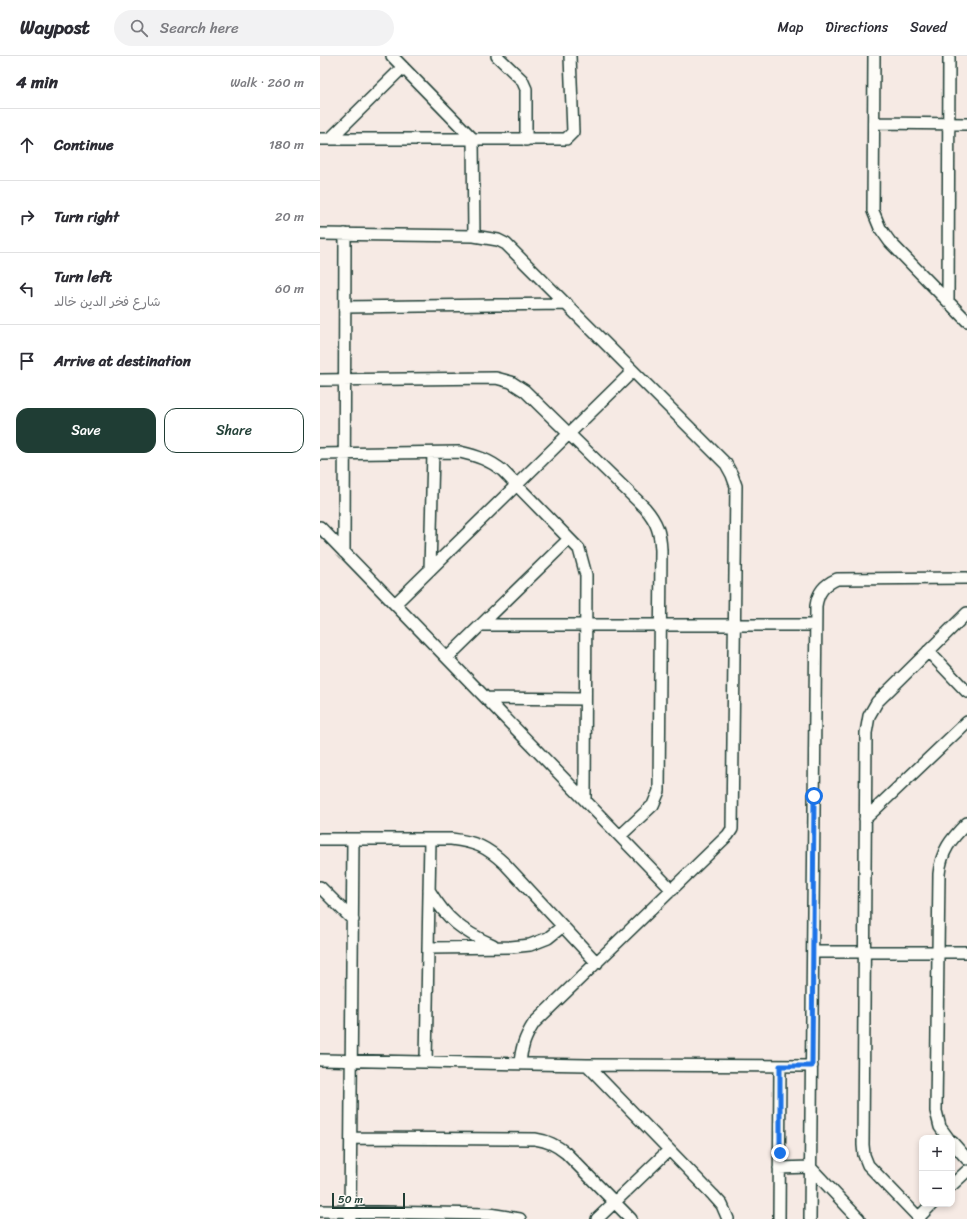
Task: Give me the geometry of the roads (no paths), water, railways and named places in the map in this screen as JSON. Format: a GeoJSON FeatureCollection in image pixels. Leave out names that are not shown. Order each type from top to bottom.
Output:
{"type":"FeatureCollection","features":[{"type":"Feature","properties":{"kind":"street"},"geometry":{"type":"LineString","coordinates":[[392,56],[473,139],[474,236]]}},
{"type":"Feature","properties":{"kind":"street"},"geometry":{"type":"LineString","coordinates":[[498,56],[522,80],[526,89],[526,140]]}},
{"type":"Feature","properties":{"kind":"street"},"geometry":{"type":"LineString","coordinates":[[325,139],[561,140],[570,137],[573,132],[570,56]]}},
{"type":"Feature","properties":{"kind":"street"},"geometry":{"type":"LineString","coordinates":[[874,56],[873,212],[877,222],[890,242],[967,321]]}},
{"type":"Feature","properties":{"kind":"street"},"geometry":{"type":"LineString","coordinates":[[948,56],[948,301]]}},
{"type":"Feature","properties":{"kind":"street"},"geometry":{"type":"LineString","coordinates":[[325,139],[403,67]]}},
{"type":"Feature","properties":{"kind":"street"},"geometry":{"type":"LineString","coordinates":[[874,123],[967,124]]}},
{"type":"Feature","properties":{"kind":"street"},"geometry":{"type":"LineString","coordinates":[[320,234],[474,236],[498,240],[506,244],[726,464],[736,486],[732,829],[728,835],[534,1024],[523,1042],[520,1064]]}},
{"type":"Feature","properties":{"kind":"street"},"geometry":{"type":"LineString","coordinates":[[344,552],[345,234]]}},
{"type":"Feature","properties":{"kind":"street"},"geometry":{"type":"LineString","coordinates":[[345,307],[567,304]]}},
{"type":"Feature","properties":{"kind":"street"},"geometry":{"type":"LineString","coordinates":[[395,604],[633,371]]}},
{"type":"Feature","properties":{"kind":"street"},"geometry":{"type":"LineString","coordinates":[[320,380],[496,378],[511,382],[525,391],[655,519],[660,533],[661,550],[659,791],[652,804],[620,836]]}},
{"type":"Feature","properties":{"kind":"street"},"geometry":{"type":"LineString","coordinates":[[430,570],[432,452]]}},
{"type":"Feature","properties":{"kind":"street"},"geometry":{"type":"LineString","coordinates":[[320,454],[460,452],[482,458],[492,462],[579,549],[584,561],[586,575],[585,800]]}},
{"type":"Feature","properties":{"kind":"street"},"geometry":{"type":"LineString","coordinates":[[320,527],[672,890]]}},
{"type":"Feature","properties":{"kind":"street"},"geometry":{"type":"LineString","coordinates":[[447,658],[569,539]]}},
{"type":"Feature","properties":{"kind":"street"},"geometry":{"type":"LineString","coordinates":[[810,1219],[817,597],[822,589],[837,579],[967,578]]}},
{"type":"Feature","properties":{"kind":"street"},"geometry":{"type":"LineString","coordinates":[[929,1207],[919,1218],[868,1165],[864,1155],[865,750],[869,716],[877,702],[967,613]]}},
{"type":"Feature","properties":{"kind":"street"},"geometry":{"type":"LineString","coordinates":[[481,624],[816,625]]}},
{"type":"Feature","properties":{"kind":"street"},"geometry":{"type":"LineString","coordinates":[[928,651],[967,692]]}},
{"type":"Feature","properties":{"kind":"street"},"geometry":{"type":"LineString","coordinates":[[486,698],[585,699]]}},
{"type":"Feature","properties":{"kind":"street"},"geometry":{"type":"LineString","coordinates":[[865,819],[967,722]]}},
{"type":"Feature","properties":{"kind":"street"},"geometry":{"type":"LineString","coordinates":[[946,1135],[940,1127],[936,1111],[940,862],[944,849],[952,838],[967,823]]}},
{"type":"Feature","properties":{"kind":"street"},"geometry":{"type":"LineString","coordinates":[[320,839],[430,839],[472,841],[490,850],[597,962]]}},
{"type":"Feature","properties":{"kind":"street"},"geometry":{"type":"LineString","coordinates":[[350,1215],[353,839]]}},
{"type":"Feature","properties":{"kind":"street"},"geometry":{"type":"LineString","coordinates":[[426,1062],[430,839]]}},
{"type":"Feature","properties":{"kind":"street"},"geometry":{"type":"LineString","coordinates":[[320,886],[353,920]]}},
{"type":"Feature","properties":{"kind":"street"},"geometry":{"type":"LineString","coordinates":[[429,890],[442,910],[468,934],[497,947]]}},
{"type":"Feature","properties":{"kind":"street"},"geometry":{"type":"LineString","coordinates":[[428,948],[530,945],[548,938],[563,926]]}},
{"type":"Feature","properties":{"kind":"street"},"geometry":{"type":"LineString","coordinates":[[813,952],[967,952]]}},
{"type":"Feature","properties":{"kind":"street"},"geometry":{"type":"LineString","coordinates":[[320,1060],[588,1065],[812,1066]]}},
{"type":"Feature","properties":{"kind":"street"},"geometry":{"type":"LineString","coordinates":[[588,1065],[722,1205],[728,1219]]}},
{"type":"Feature","properties":{"kind":"street"},"geometry":{"type":"LineString","coordinates":[[779,1219],[780,1066]]}},
{"type":"Feature","properties":{"kind":"street"},"geometry":{"type":"LineString","coordinates":[[351,1138],[536,1139],[547,1141],[556,1145],[566,1153],[631,1219]]}},
{"type":"Feature","properties":{"kind":"street"},"geometry":{"type":"LineString","coordinates":[[955,1145],[967,1159]]}},
{"type":"Feature","properties":{"kind":"street"},"geometry":{"type":"LineString","coordinates":[[597,1219],[669,1150]]}},
{"type":"Feature","properties":{"kind":"street"},"geometry":{"type":"LineString","coordinates":[[779,1168],[810,1167],[859,1219]]}},
{"type":"Feature","properties":{"kind":"street"},"geometry":{"type":"LineString","coordinates":[[955,1182],[967,1171]]}},
{"type":"Feature","properties":{"kind":"street"},"geometry":{"type":"LineString","coordinates":[[320,1211],[350,1215],[490,1214],[520,1219]]}}]}
